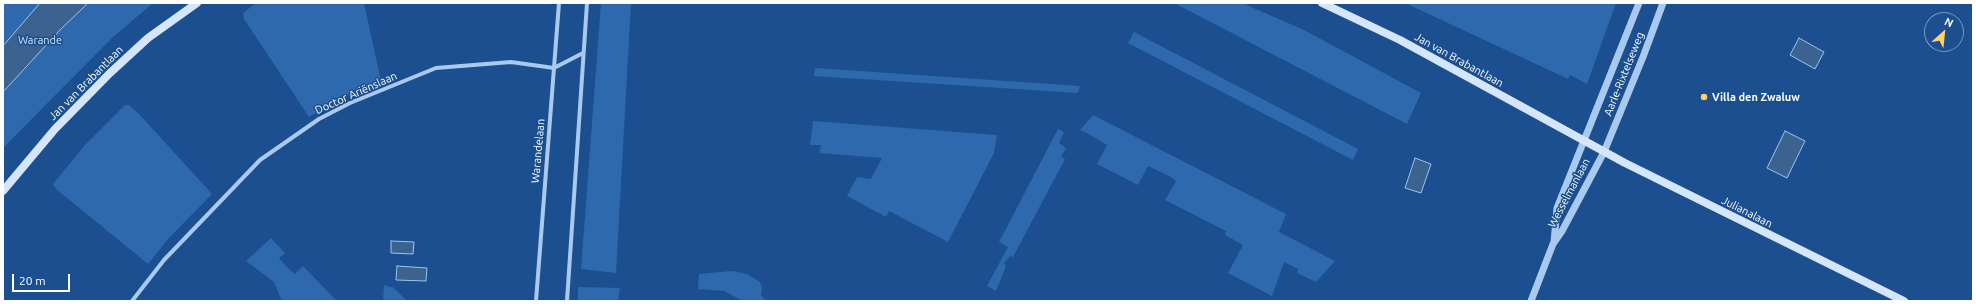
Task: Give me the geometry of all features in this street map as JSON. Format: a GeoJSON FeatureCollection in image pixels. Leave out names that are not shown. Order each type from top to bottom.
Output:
{"type":"FeatureCollection","features":[{"type":"Feature","properties":{"kind":"main road","name":"Jan van Brabantlaan"},"geometry":{"type":"LineString","coordinates":[[3,191],[55,129],[110,73],[148,38],[197,3]]}},
{"type":"Feature","properties":{"kind":"main road","name":"Jan van Brabantlaan"},"geometry":{"type":"LineString","coordinates":[[1322,3],[1400,40],[1583,140]]}},
{"type":"Feature","properties":{"kind":"main road","name":"Julianalaan"},"geometry":{"type":"LineString","coordinates":[[1583,140],[1895,299],[1904,301]]}},
{"type":"Feature","properties":{"kind":"street","name":"Warandelaan"},"geometry":{"type":"LineString","coordinates":[[536,301],[559,3]]}},
{"type":"Feature","properties":{"kind":"street"},"geometry":{"type":"LineString","coordinates":[[567,301],[587,3]]}},
{"type":"Feature","properties":{"kind":"street","name":"Aarle-Rixtelseweg"},"geometry":{"type":"LineString","coordinates":[[1583,140],[1639,3]]}},
{"type":"Feature","properties":{"kind":"street","name":"Aarle-Rixtelseweg"},"geometry":{"type":"LineString","coordinates":[[1604,152],[1644,57],[1664,3]]}},
{"type":"Feature","properties":{"kind":"street"},"geometry":{"type":"LineString","coordinates":[[554,68],[583,53]]}},
{"type":"Feature","properties":{"kind":"street","name":"Doctor Ariënslaan"},"geometry":{"type":"LineString","coordinates":[[132,301],[164,260],[260,160],[319,119],[350,104],[436,68],[511,62],[554,68]]}},
{"type":"Feature","properties":{"kind":"street","name":"Wesselmanlaan"},"geometry":{"type":"LineString","coordinates":[[1553,244],[1557,208],[1583,140]]}},
{"type":"Feature","properties":{"kind":"street","name":"Wesselmanlaan"},"geometry":{"type":"LineString","coordinates":[[1531,301],[1553,244],[1562,231],[1604,152]]}},
{"type":"Feature","properties":{"kind":"green space","name":"Warande"},"geometry":{"type":"Polygon","coordinates":[[[3,3],[153,3],[112,38],[3,148],[3,3]]]}},
{"type":"Feature","properties":{"kind":"green space"},"geometry":{"type":"Polygon","coordinates":[[[256,3],[364,3],[381,81],[357,90],[309,117],[244,19],[243,13],[256,3]]]}},
{"type":"Feature","properties":{"kind":"green space"},"geometry":{"type":"Polygon","coordinates":[[[601,3],[631,3],[616,273],[581,269],[601,3]]]}},
{"type":"Feature","properties":{"kind":"green space"},"geometry":{"type":"Polygon","coordinates":[[[1174,3],[1242,3],[1304,30],[1421,93],[1407,124],[1174,3]]]}},
{"type":"Feature","properties":{"kind":"green space"},"geometry":{"type":"Polygon","coordinates":[[[1405,3],[1616,3],[1587,84],[1570,75],[1568,79],[1405,3]]]}},
{"type":"Feature","properties":{"kind":"green space"},"geometry":{"type":"Polygon","coordinates":[[[1134,32],[1358,149],[1353,160],[1128,43],[1134,32]]]}},
{"type":"Feature","properties":{"kind":"green space"},"geometry":{"type":"Polygon","coordinates":[[[815,68],[1080,86],[1078,93],[814,76],[815,68]]]}},
{"type":"Feature","properties":{"kind":"green space"},"geometry":{"type":"Polygon","coordinates":[[[125,105],[129,105],[140,115],[212,194],[169,238],[148,264],[56,189],[53,184],[85,145],[125,105]]]}},
{"type":"Feature","properties":{"kind":"green space"},"geometry":{"type":"Polygon","coordinates":[[[1093,115],[1286,214],[1279,232],[1335,261],[1316,282],[1297,273],[1298,269],[1284,262],[1272,296],[1228,273],[1243,245],[1225,235],[1226,231],[1165,200],[1176,181],[1169,176],[1148,166],[1138,185],[1097,164],[1107,145],[1080,130],[1093,115]]]}},
{"type":"Feature","properties":{"kind":"green space"},"geometry":{"type":"Polygon","coordinates":[[[813,121],[997,135],[994,153],[948,242],[889,211],[886,217],[847,196],[857,177],[871,179],[882,158],[819,153],[821,145],[810,145],[813,121]]]}},
{"type":"Feature","properties":{"kind":"green space"},"geometry":{"type":"Polygon","coordinates":[[[1058,129],[1064,132],[1059,143],[1066,148],[1061,157],[1065,159],[1013,257],[1010,256],[1004,263],[1006,266],[996,291],[987,286],[1008,247],[999,242],[1058,129]]]}},
{"type":"Feature","properties":{"kind":"green space"},"geometry":{"type":"Polygon","coordinates":[[[271,238],[285,253],[279,258],[286,266],[295,274],[303,266],[337,301],[282,301],[274,282],[246,261],[271,238]]]}},
{"type":"Feature","properties":{"kind":"green space"},"geometry":{"type":"Polygon","coordinates":[[[732,271],[747,274],[760,282],[762,288],[761,295],[766,301],[743,301],[724,291],[698,289],[699,274],[732,271]]]}},
{"type":"Feature","properties":{"kind":"green space"},"geometry":{"type":"Polygon","coordinates":[[[384,285],[394,288],[407,301],[383,301],[384,285]]]}},
{"type":"Feature","properties":{"kind":"green space"},"geometry":{"type":"Polygon","coordinates":[[[578,287],[620,288],[618,301],[578,301],[578,287]]]}},
{"type":"Feature","properties":{"kind":"shaded area"},"geometry":{"type":"Polygon","coordinates":[[[40,3],[88,3],[61,29],[3,92],[3,46],[40,3]]]}},
{"type":"Feature","properties":{"kind":"shaded area"},"geometry":{"type":"Polygon","coordinates":[[[1799,38],[1824,52],[1815,69],[1790,55],[1799,38]]]}},
{"type":"Feature","properties":{"kind":"shaded area"},"geometry":{"type":"Polygon","coordinates":[[[1785,131],[1805,141],[1787,178],[1767,168],[1785,131]]]}},
{"type":"Feature","properties":{"kind":"shaded area"},"geometry":{"type":"Polygon","coordinates":[[[1415,158],[1431,164],[1421,193],[1405,188],[1415,158]]]}},
{"type":"Feature","properties":{"kind":"shaded area"},"geometry":{"type":"Polygon","coordinates":[[[391,241],[414,242],[413,254],[391,253],[391,241]]]}},
{"type":"Feature","properties":{"kind":"shaded area"},"geometry":{"type":"Polygon","coordinates":[[[397,266],[427,268],[426,281],[396,280],[397,266]]]}},
{"type":"Feature","properties":{"kind":"place","name":"Villa den Zwaluw"},"geometry":{"type":"Point","coordinates":[1704,97]}}]}
